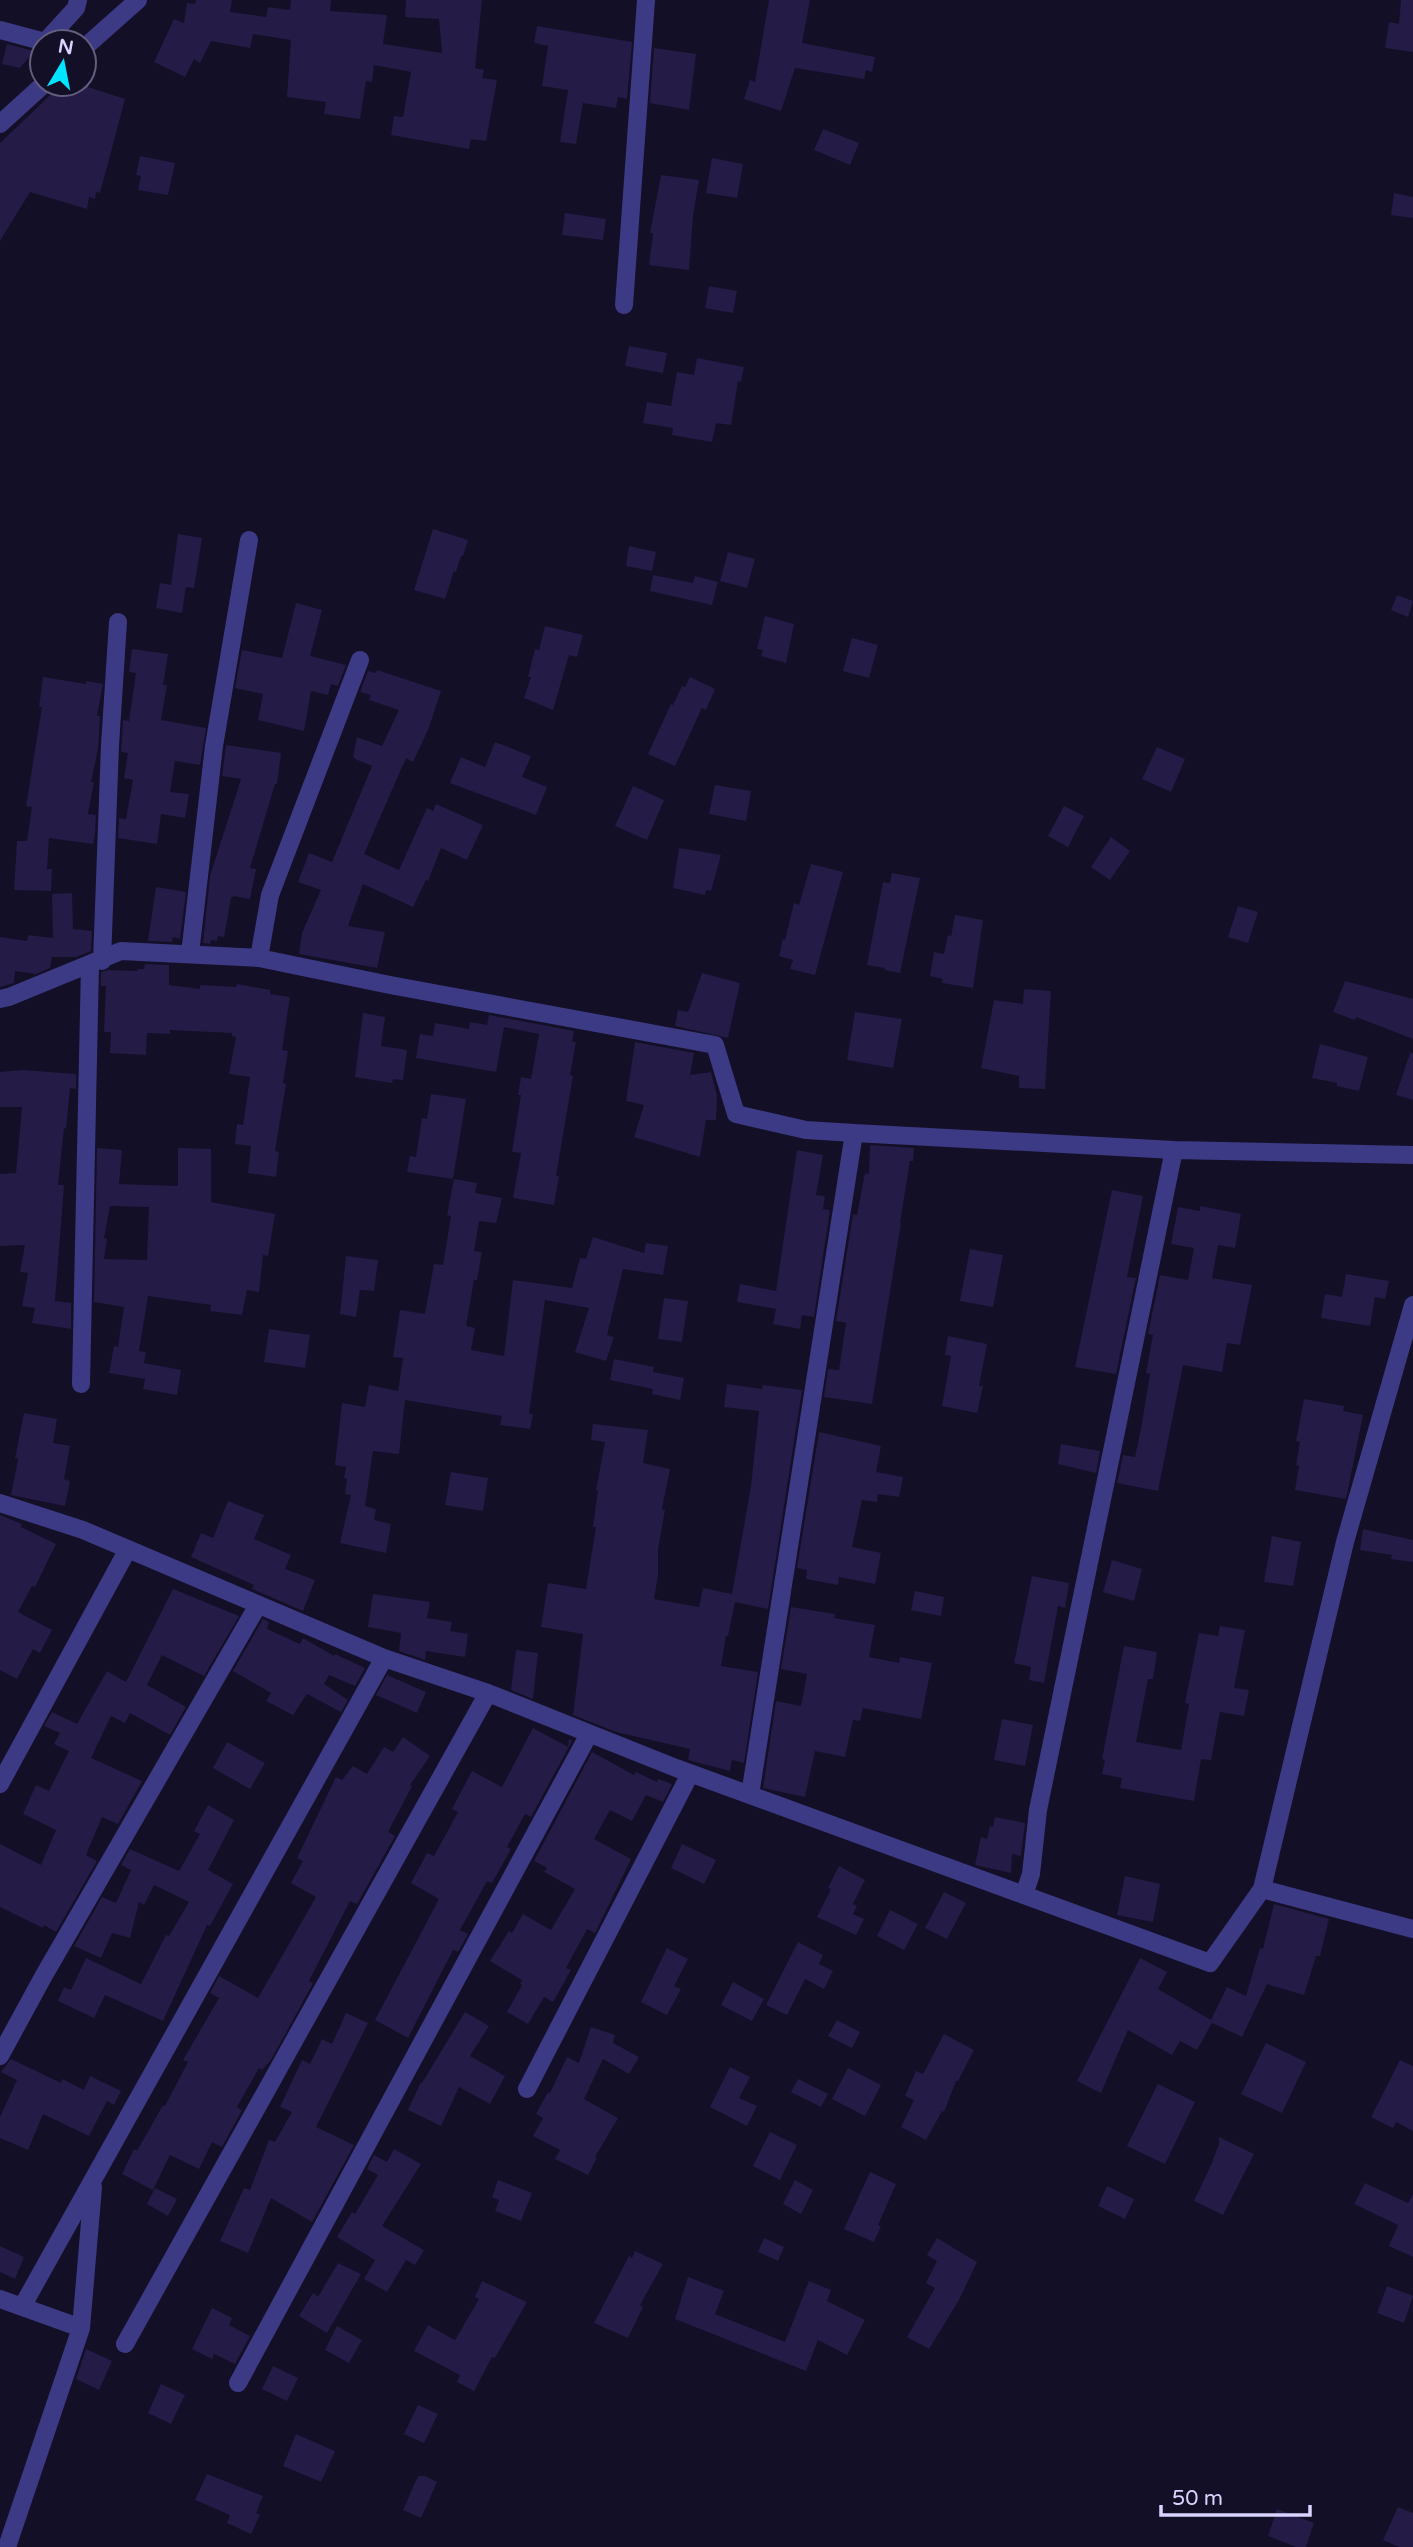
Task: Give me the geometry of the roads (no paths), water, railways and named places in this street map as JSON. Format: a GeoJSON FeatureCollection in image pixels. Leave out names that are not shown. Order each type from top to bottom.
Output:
{"type":"FeatureCollection","features":[{"type":"Feature","properties":{"kind":"street"},"geometry":{"type":"LineString","coordinates":[[0,30],[44,41],[76,8],[78,0]]}},
{"type":"Feature","properties":{"kind":"street"},"geometry":{"type":"LineString","coordinates":[[98,36],[138,0]]}},
{"type":"Feature","properties":{"kind":"street"},"geometry":{"type":"LineString","coordinates":[[624,305],[646,0]]}},
{"type":"Feature","properties":{"kind":"street"},"geometry":{"type":"LineString","coordinates":[[0,124],[29,98]]}},
{"type":"Feature","properties":{"kind":"street"},"geometry":{"type":"LineString","coordinates":[[190,954],[214,746],[249,540]]}},
{"type":"Feature","properties":{"kind":"street"},"geometry":{"type":"LineString","coordinates":[[81,1384],[96,963],[118,622]]}},
{"type":"Feature","properties":{"kind":"street"},"geometry":{"type":"LineString","coordinates":[[259,958],[270,895],[360,660]]}},
{"type":"Feature","properties":{"kind":"street"},"geometry":{"type":"LineString","coordinates":[[0,999],[121,951],[259,958],[715,1045],[736,1114],[806,1130],[1174,1150],[1413,1155]]}},
{"type":"Feature","properties":{"kind":"street"},"geometry":{"type":"LineString","coordinates":[[750,1795],[854,1133]]}},
{"type":"Feature","properties":{"kind":"street"},"geometry":{"type":"LineString","coordinates":[[1024,1895],[1031,1874],[1038,1810],[1174,1150]]}},
{"type":"Feature","properties":{"kind":"street"},"geometry":{"type":"LineString","coordinates":[[1,1507],[83,1530],[384,1658],[488,1693],[691,1774],[1210,1963],[1262,1889],[1345,1542],[1413,1305]]}},
{"type":"Feature","properties":{"kind":"street"},"geometry":{"type":"LineString","coordinates":[[0,1784],[128,1549]]}},
{"type":"Feature","properties":{"kind":"street"},"geometry":{"type":"LineString","coordinates":[[0,2056],[258,1605]]}},
{"type":"Feature","properties":{"kind":"street"},"geometry":{"type":"LineString","coordinates":[[22,2307],[384,1658]]}},
{"type":"Feature","properties":{"kind":"street"},"geometry":{"type":"LineString","coordinates":[[125,2344],[488,1693]]}},
{"type":"Feature","properties":{"kind":"street"},"geometry":{"type":"LineString","coordinates":[[239,2383],[590,1734]]}},
{"type":"Feature","properties":{"kind":"street"},"geometry":{"type":"LineString","coordinates":[[527,2089],[691,1774]]}},
{"type":"Feature","properties":{"kind":"street"},"geometry":{"type":"LineString","coordinates":[[1262,1889],[1413,1929]]}},
{"type":"Feature","properties":{"kind":"street"},"geometry":{"type":"LineString","coordinates":[[7,2547],[81,2328],[93,2180]]}},
{"type":"Feature","properties":{"kind":"street"},"geometry":{"type":"LineString","coordinates":[[0,2299],[81,2328]]}}]}
